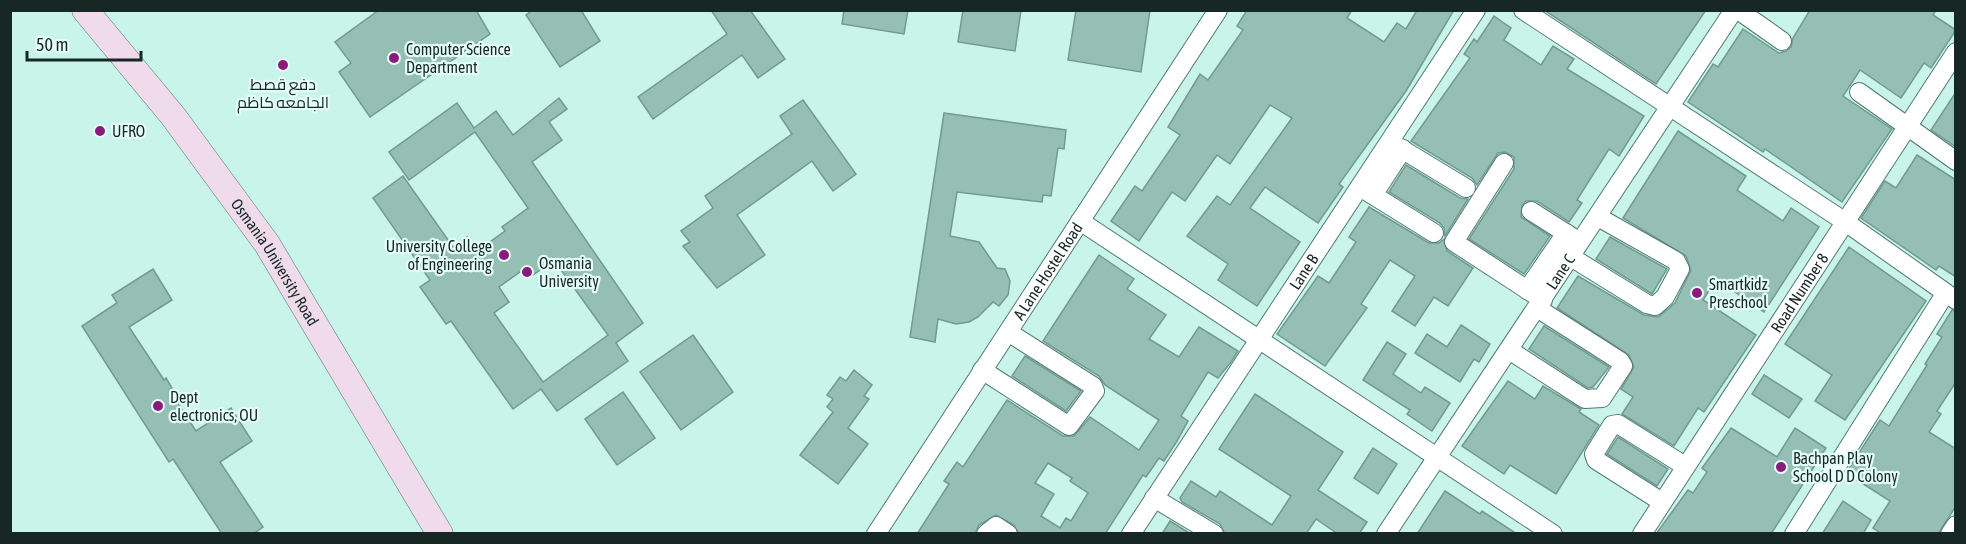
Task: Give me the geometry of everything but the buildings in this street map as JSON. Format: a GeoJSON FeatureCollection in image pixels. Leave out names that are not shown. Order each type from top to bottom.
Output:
{"type":"FeatureCollection","features":[{"type":"Feature","properties":{"kind":"main road","name":"Osmania University Road"},"geometry":{"type":"LineString","coordinates":[[85,10],[173,116],[267,243],[440,534]]}},
{"type":"Feature","properties":{"kind":"street","name":"A Lane Hostel Road"},"geometry":{"type":"LineString","coordinates":[[876,534],[1218,10]]}},
{"type":"Feature","properties":{"kind":"street","name":"Lane B"},"geometry":{"type":"LineString","coordinates":[[1131,534],[1260,340],[1396,146],[1476,10]]}},
{"type":"Feature","properties":{"kind":"street"},"geometry":{"type":"LineString","coordinates":[[1523,10],[1670,109],[1844,221],[1950,297],[1794,534]]}},
{"type":"Feature","properties":{"kind":"street"},"geometry":{"type":"LineString","coordinates":[[1736,10],[1782,40]]}},
{"type":"Feature","properties":{"kind":"street","name":"Lane C"},"geometry":{"type":"LineString","coordinates":[[1386,534],[1509,351],[1536,299],[1565,253],[1598,217],[1736,10]]}},
{"type":"Feature","properties":{"kind":"street","name":"Road Number 8"},"geometry":{"type":"LineString","coordinates":[[1642,534],[1956,52]]}},
{"type":"Feature","properties":{"kind":"street"},"geometry":{"type":"LineString","coordinates":[[1859,92],[1956,161]]}},
{"type":"Feature","properties":{"kind":"street"},"geometry":{"type":"LineString","coordinates":[[1396,146],[1466,188]]}},
{"type":"Feature","properties":{"kind":"street"},"geometry":{"type":"LineString","coordinates":[[1503,164],[1454,242],[1536,299],[1620,361],[1623,366],[1602,398],[1585,399],[1509,351]]}},
{"type":"Feature","properties":{"kind":"street"},"geometry":{"type":"LineString","coordinates":[[1366,191],[1434,233]]}},
{"type":"Feature","properties":{"kind":"street"},"geometry":{"type":"LineString","coordinates":[[1531,211],[1565,253],[1647,304],[1655,306],[1665,297],[1680,269],[1676,261],[1598,217]]}},
{"type":"Feature","properties":{"kind":"street"},"geometry":{"type":"LineString","coordinates":[[1080,221],[1553,534]]}},
{"type":"Feature","properties":{"kind":"street"},"geometry":{"type":"LineString","coordinates":[[982,370],[1069,426],[1095,392],[1092,386],[1008,332]]}},
{"type":"Feature","properties":{"kind":"street"},"geometry":{"type":"LineString","coordinates":[[1662,502],[1596,460],[1594,454],[1612,425],[1618,424],[1685,466]]}},
{"type":"Feature","properties":{"kind":"street"},"geometry":{"type":"LineString","coordinates":[[1155,498],[1214,534]]}},
{"type":"Feature","properties":{"kind":"street"},"geometry":{"type":"LineString","coordinates":[[1950,534],[1956,525]]}},
{"type":"Feature","properties":{"kind":"street"},"geometry":{"type":"LineString","coordinates":[[987,534],[996,526],[1008,534]]}},
{"type":"Feature","properties":{"kind":"place","name":"Computer Science Department"},"geometry":{"type":"Point","coordinates":[394,58]}},
{"type":"Feature","properties":{"kind":"place","name":"دفع قصط الجامعه كاظم"},"geometry":{"type":"Point","coordinates":[283,65]}},
{"type":"Feature","properties":{"kind":"place","name":"UFRO"},"geometry":{"type":"Point","coordinates":[100,131]}},
{"type":"Feature","properties":{"kind":"place","name":"University College of Engineering"},"geometry":{"type":"Point","coordinates":[504,255]}},
{"type":"Feature","properties":{"kind":"place","name":"Osmania University"},"geometry":{"type":"Point","coordinates":[527,272]}},
{"type":"Feature","properties":{"kind":"place","name":"Smartkidz Preschool"},"geometry":{"type":"Point","coordinates":[1697,293]}},
{"type":"Feature","properties":{"kind":"place","name":"Dept electronics, OU"},"geometry":{"type":"Point","coordinates":[158,406]}},
{"type":"Feature","properties":{"kind":"place","name":"Bachpan Play School D D Colony"},"geometry":{"type":"Point","coordinates":[1781,467]}}]}
